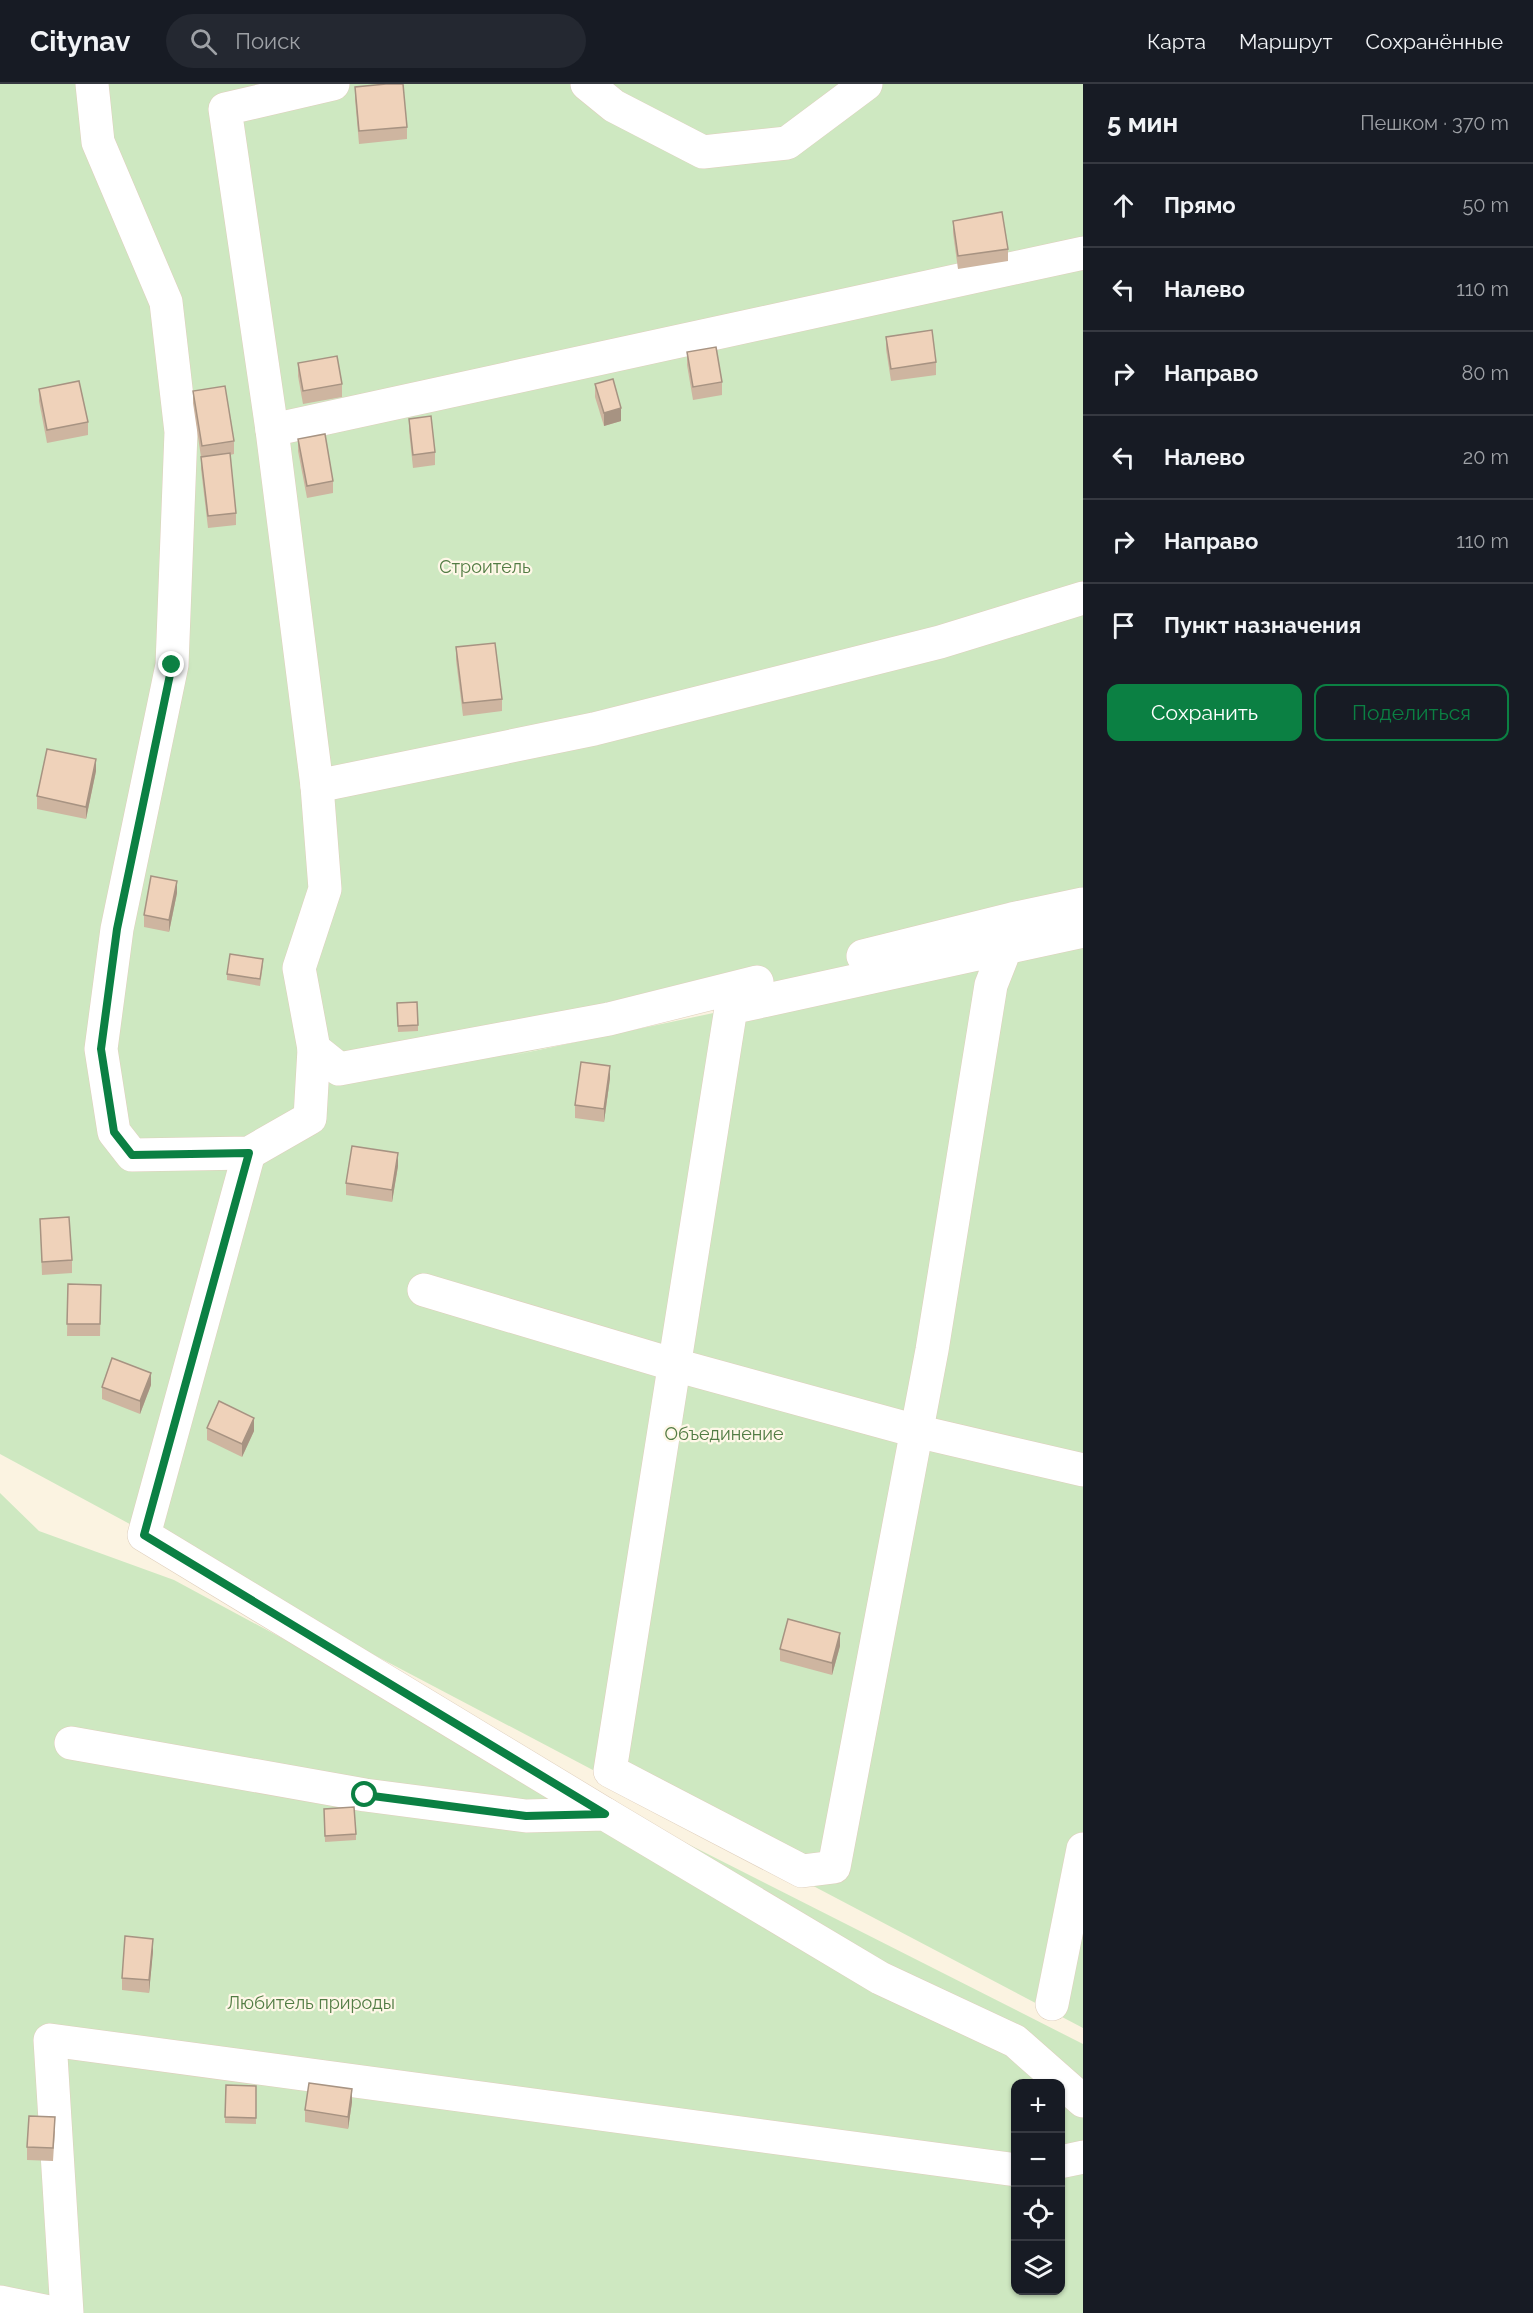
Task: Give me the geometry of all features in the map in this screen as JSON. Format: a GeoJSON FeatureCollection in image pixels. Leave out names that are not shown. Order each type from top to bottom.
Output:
{"type":"FeatureCollection","features":[{"type":"Feature","properties":{"kind":"lane"},"geometry":{"type":"LineString","coordinates":[[92,84],[98,142],[166,302],[181,432],[172,665],[117,929],[101,1049],[114,1132],[132,1155],[249,1153],[310,1118],[314,1049],[299,968],[326,889],[317,786],[272,430],[225,108],[333,84]]}},
{"type":"Feature","properties":{"kind":"lane"},"geometry":{"type":"LineString","coordinates":[[587,84],[614,106],[703,152],[787,143],[866,84]]}},
{"type":"Feature","properties":{"kind":"lane"},"geometry":{"type":"LineString","coordinates":[[272,430],[1083,253]]}},
{"type":"Feature","properties":{"kind":"lane"},"geometry":{"type":"LineString","coordinates":[[317,786],[594,729],[940,642],[1083,598]]}},
{"type":"Feature","properties":{"kind":"lane"},"geometry":{"type":"LineString","coordinates":[[314,1049],[339,1069],[609,1019],[1012,919],[1083,904]]}},
{"type":"Feature","properties":{"kind":"lane"},"geometry":{"type":"LineString","coordinates":[[1006,947],[991,985],[962,1178],[834,1867],[802,1871],[610,1771],[731,1008],[1006,947],[1083,931]]}},
{"type":"Feature","properties":{"kind":"lane"},"geometry":{"type":"LineString","coordinates":[[249,1153],[144,1535],[880,1978],[1015,2041],[1083,2101]]}},
{"type":"Feature","properties":{"kind":"lane"},"geometry":{"type":"LineString","coordinates":[[424,1290],[675,1365],[916,1431],[1083,1470]]}},
{"type":"Feature","properties":{"kind":"lane"},"geometry":{"type":"LineString","coordinates":[[71,1743],[365,1795],[526,1816],[605,1814]]}},
{"type":"Feature","properties":{"kind":"lane"},"geometry":{"type":"LineString","coordinates":[[1052,2004],[1083,1849]]}},
{"type":"Feature","properties":{"kind":"lane"},"geometry":{"type":"LineString","coordinates":[[67,2313],[50,2040],[1011,2169]]}},
{"type":"Feature","properties":{"kind":"lane"},"geometry":{"type":"LineString","coordinates":[[1065,2161],[1083,2157]]}},
{"type":"Feature","properties":{"kind":"lane"},"geometry":{"type":"LineString","coordinates":[[0,2302],[54,2313]]}},
{"type":"Feature","properties":{"kind":"green space","name":"Строитель"},"geometry":{"type":"Polygon","coordinates":[[[0,84],[1083,84],[1083,926],[510,1056],[1083,935],[1083,2028],[304,1618],[0,1454],[0,84]]]}},
{"type":"Feature","properties":{"kind":"green space","name":"Любитель природы"},"geometry":{"type":"Polygon","coordinates":[[[0,1493],[39,1531],[174,1580],[291,1643],[1083,2044],[1083,2313],[0,2313],[0,1493]]]}},
{"type":"Feature","properties":{"kind":"building"},"geometry":{"type":"Polygon","coordinates":[[[403,84],[407,127],[359,131],[355,87],[403,84]]]}},
{"type":"Feature","properties":{"kind":"building"},"geometry":{"type":"Polygon","coordinates":[[[1002,212],[1008,249],[958,256],[953,221],[1002,212]]]}},
{"type":"Feature","properties":{"kind":"building"},"geometry":{"type":"Polygon","coordinates":[[[932,330],[936,362],[891,369],[886,337],[932,330]]]}},
{"type":"Feature","properties":{"kind":"building"},"geometry":{"type":"Polygon","coordinates":[[[716,347],[722,382],[693,387],[687,352],[716,347]]]}},
{"type":"Feature","properties":{"kind":"building"},"geometry":{"type":"Polygon","coordinates":[[[337,356],[342,384],[303,391],[298,363],[337,356]]]}},
{"type":"Feature","properties":{"kind":"building"},"geometry":{"type":"Polygon","coordinates":[[[613,379],[621,408],[604,413],[595,384],[613,379]]]}},
{"type":"Feature","properties":{"kind":"building"},"geometry":{"type":"Polygon","coordinates":[[[79,381],[88,422],[47,430],[39,389],[79,381]]]}},
{"type":"Feature","properties":{"kind":"building"},"geometry":{"type":"Polygon","coordinates":[[[225,386],[234,441],[202,446],[193,391],[225,386]]]}},
{"type":"Feature","properties":{"kind":"building"},"geometry":{"type":"Polygon","coordinates":[[[431,416],[435,452],[413,455],[409,419],[431,416]]]}},
{"type":"Feature","properties":{"kind":"building"},"geometry":{"type":"Polygon","coordinates":[[[325,434],[333,481],[307,486],[298,439],[325,434]]]}},
{"type":"Feature","properties":{"kind":"building"},"geometry":{"type":"Polygon","coordinates":[[[230,453],[236,513],[208,516],[201,457],[230,453]]]}},
{"type":"Feature","properties":{"kind":"building"},"geometry":{"type":"Polygon","coordinates":[[[495,643],[502,699],[463,703],[456,647],[495,643]]]}},
{"type":"Feature","properties":{"kind":"building"},"geometry":{"type":"Polygon","coordinates":[[[47,749],[96,759],[86,807],[37,796],[47,749]]]}},
{"type":"Feature","properties":{"kind":"building"},"geometry":{"type":"Polygon","coordinates":[[[151,876],[177,881],[169,920],[144,915],[151,876]]]}},
{"type":"Feature","properties":{"kind":"building"},"geometry":{"type":"Polygon","coordinates":[[[230,954],[263,959],[260,979],[227,974],[230,954]]]}},
{"type":"Feature","properties":{"kind":"building"},"geometry":{"type":"Polygon","coordinates":[[[417,1002],[418,1025],[398,1026],[397,1003],[417,1002]]]}},
{"type":"Feature","properties":{"kind":"building"},"geometry":{"type":"Polygon","coordinates":[[[581,1062],[610,1066],[604,1109],[575,1105],[581,1062]]]}},
{"type":"Feature","properties":{"kind":"building"},"geometry":{"type":"Polygon","coordinates":[[[352,1146],[398,1153],[392,1190],[346,1183],[352,1146]]]}},
{"type":"Feature","properties":{"kind":"building"},"geometry":{"type":"Polygon","coordinates":[[[69,1217],[72,1260],[42,1262],[40,1219],[69,1217]]]}},
{"type":"Feature","properties":{"kind":"building"},"geometry":{"type":"Polygon","coordinates":[[[68,1284],[101,1285],[100,1324],[67,1324],[68,1284]]]}},
{"type":"Feature","properties":{"kind":"building"},"geometry":{"type":"Polygon","coordinates":[[[112,1358],[151,1373],[140,1401],[102,1387],[112,1358]]]}},
{"type":"Feature","properties":{"kind":"building"},"geometry":{"type":"Polygon","coordinates":[[[219,1401],[254,1418],[242,1444],[207,1428],[219,1401]]]}},
{"type":"Feature","properties":{"kind":"building"},"geometry":{"type":"Polygon","coordinates":[[[788,1619],[840,1633],[832,1663],[780,1649],[788,1619]]]}},
{"type":"Feature","properties":{"kind":"building"},"geometry":{"type":"Polygon","coordinates":[[[354,1807],[356,1834],[325,1836],[324,1809],[354,1807]]]}},
{"type":"Feature","properties":{"kind":"building"},"geometry":{"type":"Polygon","coordinates":[[[125,1936],[153,1939],[149,1980],[122,1978],[125,1936]]]}},
{"type":"Feature","properties":{"kind":"building"},"geometry":{"type":"Polygon","coordinates":[[[309,2083],[352,2089],[348,2117],[305,2110],[309,2083]]]}},
{"type":"Feature","properties":{"kind":"building"},"geometry":{"type":"Polygon","coordinates":[[[226,2085],[256,2086],[256,2118],[225,2117],[226,2085]]]}},
{"type":"Feature","properties":{"kind":"building"},"geometry":{"type":"Polygon","coordinates":[[[29,2116],[55,2117],[53,2148],[27,2147],[29,2116]]]}},
{"type":"Feature","properties":{"kind":"route"},"geometry":{"type":"LineString","coordinates":[[172,665],[117,929],[101,1049],[114,1132],[132,1155],[249,1153],[144,1535],[605,1814],[526,1816],[365,1795]]}},
{"type":"Feature","properties":{"kind":"park label","name":"Объединение"},"geometry":{"type":"Point","coordinates":[724,1433]}}]}
